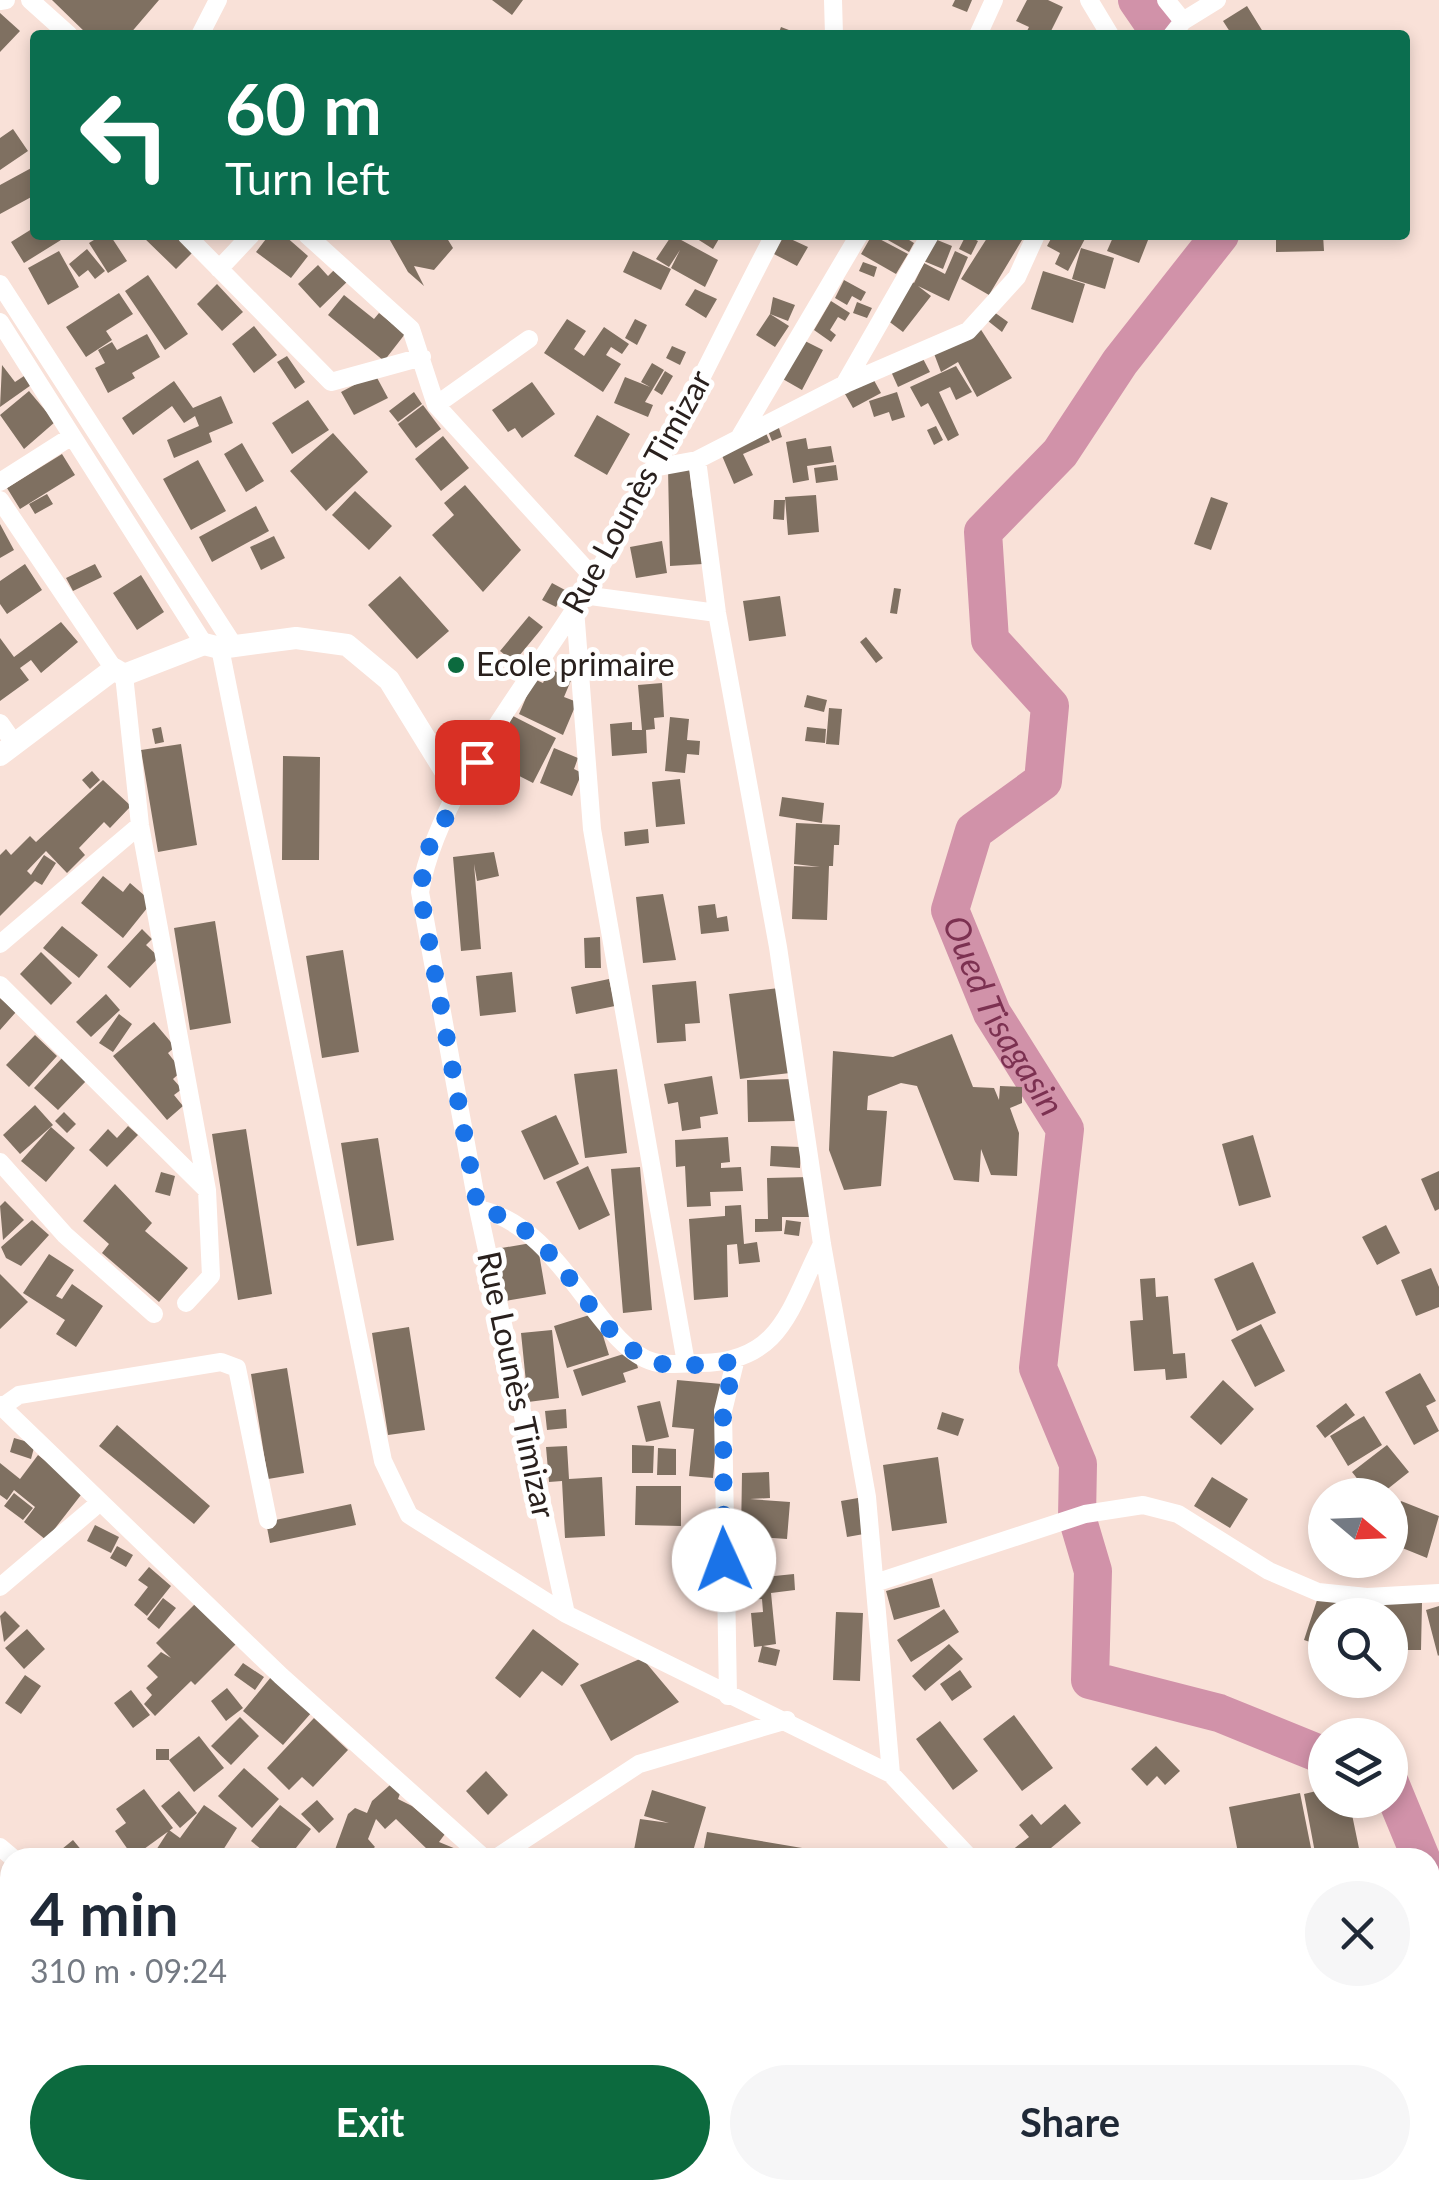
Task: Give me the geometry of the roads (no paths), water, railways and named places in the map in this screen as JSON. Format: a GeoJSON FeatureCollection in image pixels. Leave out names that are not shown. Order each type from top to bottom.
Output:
{"type":"FeatureCollection","features":[{"type":"Feature","properties":{"kind":"street"},"geometry":{"type":"LineString","coordinates":[[30,0],[63,30]]}},
{"type":"Feature","properties":{"kind":"street"},"geometry":{"type":"LineString","coordinates":[[203,30],[218,0]]}},
{"type":"Feature","properties":{"kind":"street"},"geometry":{"type":"LineString","coordinates":[[833,0],[834,30]]}},
{"type":"Feature","properties":{"kind":"street"},"geometry":{"type":"LineString","coordinates":[[980,30],[994,0]]}},
{"type":"Feature","properties":{"kind":"street"},"geometry":{"type":"LineString","coordinates":[[1089,0],[1107,30]]}},
{"type":"Feature","properties":{"kind":"street"},"geometry":{"type":"LineString","coordinates":[[1166,0],[1178,28],[1217,0]]}},
{"type":"Feature","properties":{"kind":"street"},"geometry":{"type":"LineString","coordinates":[[191,240],[331,382],[422,356]]}},
{"type":"Feature","properties":{"kind":"street"},"geometry":{"type":"LineString","coordinates":[[219,269],[246,240]]}},
{"type":"Feature","properties":{"kind":"street"},"geometry":{"type":"LineString","coordinates":[[313,240],[411,328],[436,405],[594,578]]}},
{"type":"Feature","properties":{"kind":"street","name":"Rue Lounès Timizar"},"geometry":{"type":"LineString","coordinates":[[566,1614],[478,1209],[420,892],[427,851],[458,792],[594,578],[771,240]]}},
{"type":"Feature","properties":{"kind":"street"},"geometry":{"type":"LineString","coordinates":[[738,439],[856,240]]}},
{"type":"Feature","properties":{"kind":"street"},"geometry":{"type":"LineString","coordinates":[[843,385],[927,240]]}},
{"type":"Feature","properties":{"kind":"street"},"geometry":{"type":"LineString","coordinates":[[653,468],[697,460],[843,385],[968,331],[1017,277],[1034,240]]}},
{"type":"Feature","properties":{"kind":"street"},"geometry":{"type":"LineString","coordinates":[[0,284],[219,646],[383,1461],[409,1515],[566,1614],[891,1774],[961,1848]]}},
{"type":"Feature","properties":{"kind":"street"},"geometry":{"type":"LineString","coordinates":[[0,322],[72,436],[219,646]]}},
{"type":"Feature","properties":{"kind":"street"},"geometry":{"type":"LineString","coordinates":[[436,405],[529,339]]}},
{"type":"Feature","properties":{"kind":"street"},"geometry":{"type":"LineString","coordinates":[[0,482],[72,436]]}},
{"type":"Feature","properties":{"kind":"street"},"geometry":{"type":"LineString","coordinates":[[697,460],[717,613],[778,947],[878,1582],[891,1774]]}},
{"type":"Feature","properties":{"kind":"street"},"geometry":{"type":"LineString","coordinates":[[0,500],[119,672],[140,825],[206,1190],[212,1276],[186,1303]]}},
{"type":"Feature","properties":{"kind":"street"},"geometry":{"type":"LineString","coordinates":[[686,1363],[592,829],[579,602],[717,613]]}},
{"type":"Feature","properties":{"kind":"street"},"geometry":{"type":"LineString","coordinates":[[0,723],[7,749],[119,672],[219,646],[296,638],[347,645],[389,680],[458,792]]}},
{"type":"Feature","properties":{"kind":"street"},"geometry":{"type":"LineString","coordinates":[[0,944],[140,825]]}},
{"type":"Feature","properties":{"kind":"street"},"geometry":{"type":"LineString","coordinates":[[0,984],[206,1190]]}},
{"type":"Feature","properties":{"kind":"street"},"geometry":{"type":"LineString","coordinates":[[0,1162],[65,1235],[154,1314]]}},
{"type":"Feature","properties":{"kind":"street"},"geometry":{"type":"LineString","coordinates":[[478,1209],[505,1214],[566,1269],[618,1336],[652,1362],[735,1362],[773,1339],[822,1244]]}},
{"type":"Feature","properties":{"kind":"street"},"geometry":{"type":"LineString","coordinates":[[268,1520],[237,1368],[220,1362],[19,1395],[1,1406],[281,1676],[473,1848]]}},
{"type":"Feature","properties":{"kind":"street"},"geometry":{"type":"LineString","coordinates":[[728,1696],[723,1411],[735,1362]]}},
{"type":"Feature","properties":{"kind":"street"},"geometry":{"type":"LineString","coordinates":[[0,1587],[99,1503]]}},
{"type":"Feature","properties":{"kind":"street"},"geometry":{"type":"LineString","coordinates":[[878,1582],[1085,1514],[1143,1505],[1178,1514],[1268,1571],[1318,1592],[1367,1597],[1439,1593]]}},
{"type":"Feature","properties":{"kind":"street"},"geometry":{"type":"LineString","coordinates":[[511,1848],[640,1764],[787,1720]]}},
{"type":"Feature","properties":{"kind":"waterway","name":"Oued Tisagasin"},"geometry":{"type":"LineString","coordinates":[[1137,0],[1158,30]]}},
{"type":"Feature","properties":{"kind":"waterway","name":"Oued Tisagasin"},"geometry":{"type":"LineString","coordinates":[[1216,240],[1120,362],[1060,453],[983,532],[990,640],[1050,706],[1043,781],[974,831],[950,910],[992,1013],[1065,1129],[1038,1368],[1078,1464],[1077,1517],[1093,1571],[1090,1680],[1219,1713],[1308,1749]]}},
{"type":"Feature","properties":{"kind":"waterway","name":"Oued Tisagasin"},"geometry":{"type":"LineString","coordinates":[[1404,1818],[1417,1848]]}},
{"type":"Feature","properties":{"kind":"place","name":"Ecole primaire"},"geometry":{"type":"Point","coordinates":[456,665]}}]}
